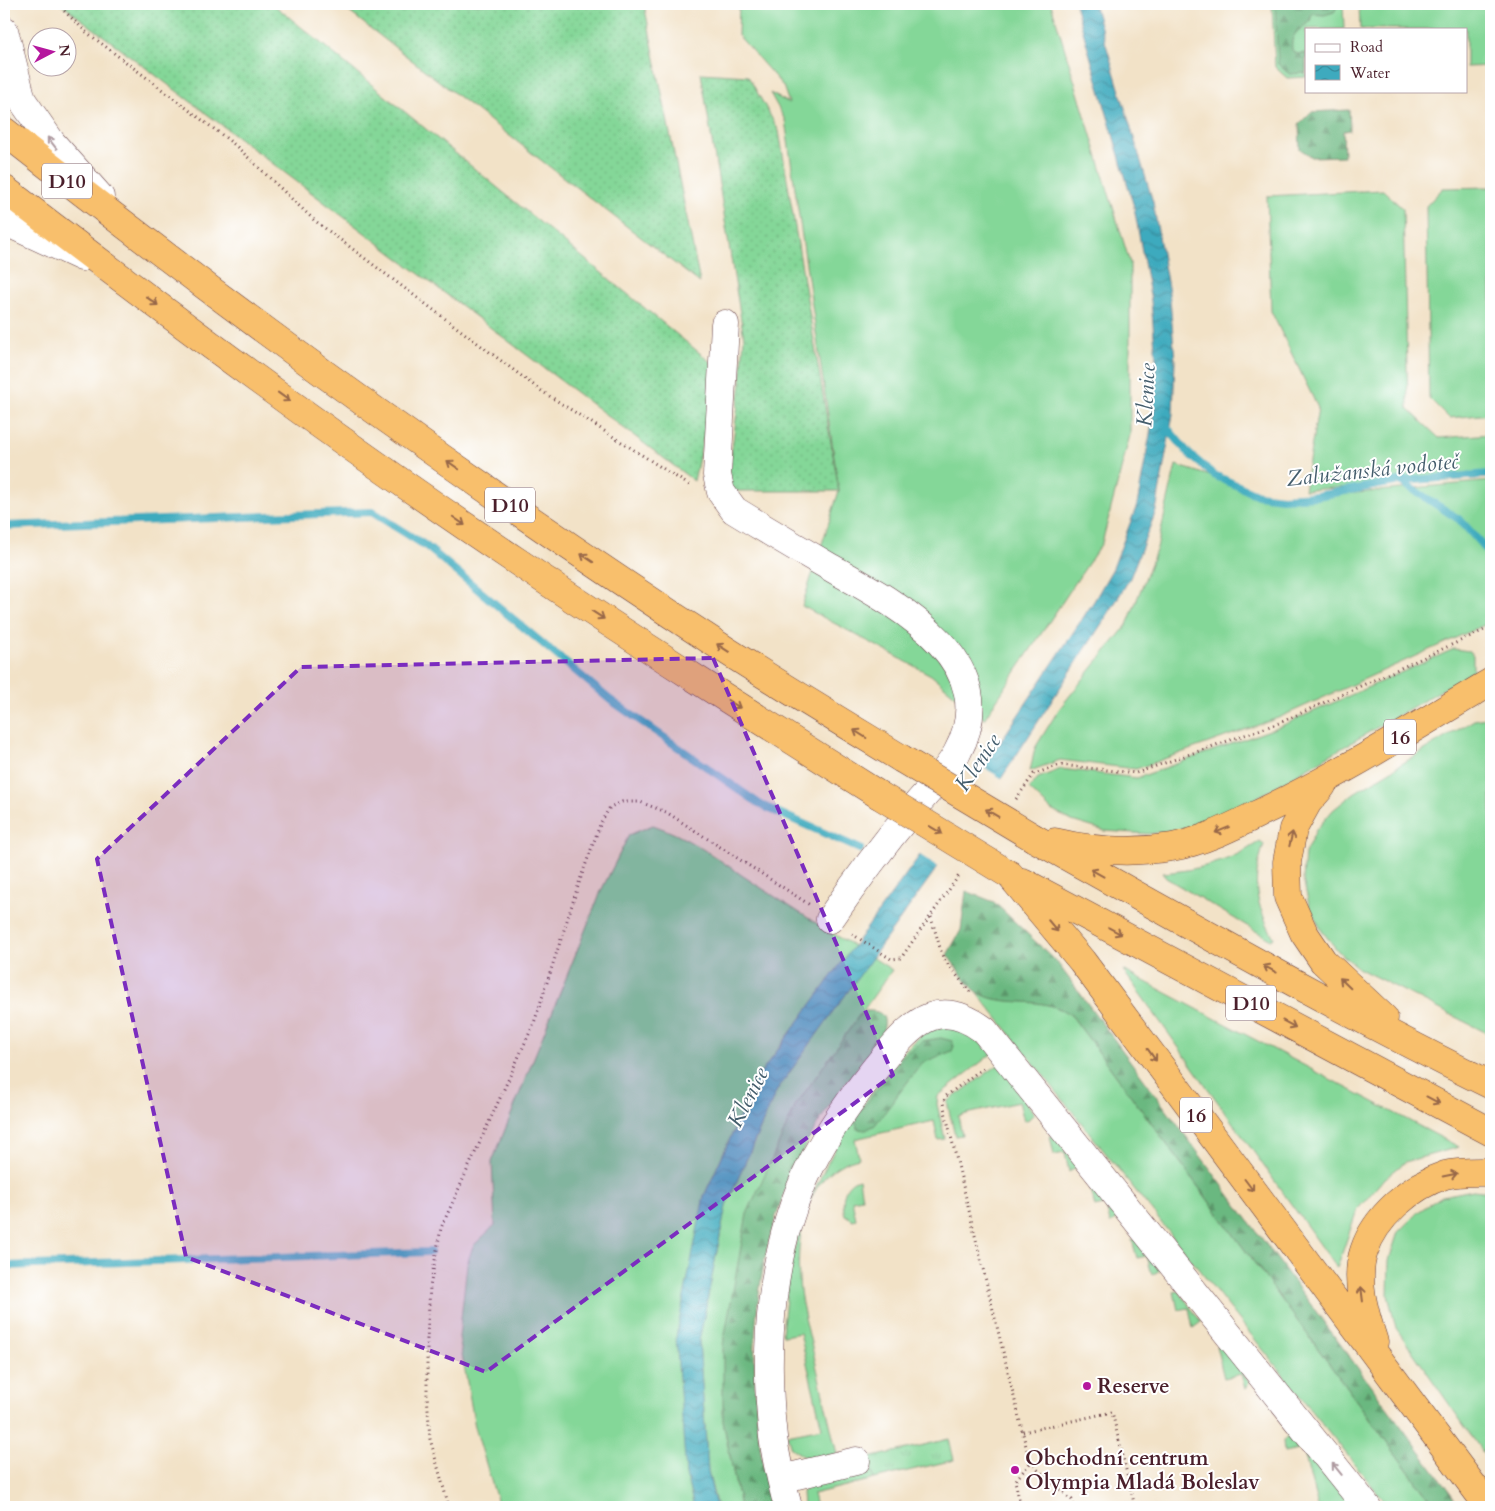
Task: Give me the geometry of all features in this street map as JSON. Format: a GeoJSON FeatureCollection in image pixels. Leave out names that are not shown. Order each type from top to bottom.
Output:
{"type":"FeatureCollection","features":[{"type":"Feature","properties":{"kind":"highway","name":"D10"},"geometry":{"type":"LineString","coordinates":[[4,131],[131,232],[335,382],[537,524],[725,649],[902,760],[1034,838],[1437,1058],[1491,1085]]}},
{"type":"Feature","properties":{"kind":"highway","name":"D10"},"geometry":{"type":"LineString","coordinates":[[4,189],[113,273],[315,420],[514,560],[879,795],[1010,875],[1491,1132]]}},
{"type":"Feature","properties":{"kind":"highway","name":"16"},"geometry":{"type":"LineString","coordinates":[[1330,779],[1484,690]]}},
{"type":"Feature","properties":{"kind":"highway"},"geometry":{"type":"LineString","coordinates":[[1034,838],[1098,849],[1125,850],[1173,847],[1203,838],[1238,824],[1330,779]]}},
{"type":"Feature","properties":{"kind":"highway"},"geometry":{"type":"LineString","coordinates":[[1330,779],[1308,802],[1294,829],[1287,862],[1288,897],[1304,933],[1323,961],[1374,1010],[1437,1058]]}},
{"type":"Feature","properties":{"kind":"highway","name":"16"},"geometry":{"type":"LineString","coordinates":[[1010,875],[1082,960],[1489,1507]]}},
{"type":"Feature","properties":{"kind":"highway"},"geometry":{"type":"LineString","coordinates":[[1378,1358],[1364,1311],[1360,1277],[1363,1252],[1377,1225],[1394,1206],[1428,1183],[1446,1175],[1491,1172]]}},
{"type":"Feature","properties":{"kind":"lane"},"geometry":{"type":"LineString","coordinates":[[4,30],[22,100],[52,143],[131,232]]}},
{"type":"Feature","properties":{"kind":"lane"},"geometry":{"type":"LineString","coordinates":[[4,220],[113,273]]}},
{"type":"Feature","properties":{"kind":"lane"},"geometry":{"type":"LineString","coordinates":[[725,324],[717,475],[721,492],[734,510],[891,601],[937,638],[962,674],[969,698],[968,727],[957,754],[863,870],[830,919]]}},
{"type":"Feature","properties":{"kind":"lane"},"geometry":{"type":"LineString","coordinates":[[788,1507],[773,1438],[770,1394],[771,1332],[780,1258],[791,1211],[810,1166],[859,1088],[908,1029],[922,1019],[938,1015],[958,1015],[971,1020],[984,1030],[1367,1507]]}},
{"type":"Feature","properties":{"kind":"lane"},"geometry":{"type":"LineString","coordinates":[[781,1479],[856,1461]]}},
{"type":"Feature","properties":{"kind":"path"},"geometry":{"type":"LineString","coordinates":[[57,4],[85,31],[235,145],[314,220],[540,390],[695,489],[721,492]]}},
{"type":"Feature","properties":{"kind":"path"},"geometry":{"type":"LineString","coordinates":[[1021,791],[1034,774],[1060,764],[1136,773],[1279,722],[1491,627]]}},
{"type":"Feature","properties":{"kind":"path"},"geometry":{"type":"LineString","coordinates":[[449,1507],[430,1439],[427,1394],[427,1339],[430,1287],[441,1228],[534,1024],[580,880],[601,822],[610,807],[622,802],[640,802],[666,812],[830,919]]}},
{"type":"Feature","properties":{"kind":"path"},"geometry":{"type":"LineString","coordinates":[[852,934],[891,959],[901,958],[957,879]]}},
{"type":"Feature","properties":{"kind":"path"},"geometry":{"type":"LineString","coordinates":[[931,916],[943,958],[972,995]]}},
{"type":"Feature","properties":{"kind":"path"},"geometry":{"type":"LineString","coordinates":[[1003,1053],[946,1096],[943,1103],[1030,1464],[1072,1500],[1074,1507]]}},
{"type":"Feature","properties":{"kind":"path"},"geometry":{"type":"LineString","coordinates":[[1023,1432],[1112,1412],[1135,1507]]}},
{"type":"Feature","properties":{"kind":"path"},"geometry":{"type":"LineString","coordinates":[[1021,1507],[1015,1481],[1030,1464]]}},
{"type":"Feature","properties":{"kind":"highlighted area"},"geometry":{"type":"Polygon","coordinates":[[[713,658],[893,1075],[486,1372],[186,1257],[97,859],[301,667],[713,658]]]}},
{"type":"Feature","properties":{"kind":"green space"},"geometry":{"type":"Polygon","coordinates":[[[61,4],[273,4],[718,368],[694,481],[61,4]]]}},
{"type":"Feature","properties":{"kind":"green space"},"geometry":{"type":"Polygon","coordinates":[[[339,4],[644,4],[700,283],[339,4]]]}},
{"type":"Feature","properties":{"kind":"green space"},"geometry":{"type":"Polygon","coordinates":[[[739,4],[1051,4],[1130,263],[1130,435],[1102,543],[984,719],[931,675],[802,606],[839,491],[785,120],[770,93],[789,103],[783,86],[738,35],[739,4]]]}},
{"type":"Feature","properties":{"kind":"green space"},"geometry":{"type":"Polygon","coordinates":[[[1272,4],[1343,4],[1344,28],[1305,28],[1305,77],[1287,78],[1275,67],[1272,4]]]}},
{"type":"Feature","properties":{"kind":"green space"},"geometry":{"type":"Polygon","coordinates":[[[1275,4],[1339,4],[1334,12],[1324,15],[1312,14],[1310,21],[1299,30],[1292,40],[1292,50],[1297,54],[1305,53],[1305,73],[1289,74],[1278,64],[1275,4]]]}},
{"type":"Feature","properties":{"kind":"green space"},"geometry":{"type":"Polygon","coordinates":[[[1359,4],[1491,4],[1491,66],[1468,67],[1468,28],[1360,28],[1359,4]]]}},
{"type":"Feature","properties":{"kind":"green space"},"geometry":{"type":"Polygon","coordinates":[[[701,73],[748,76],[779,131],[839,491],[726,491],[741,383],[744,338],[701,73]]]}},
{"type":"Feature","properties":{"kind":"green space"},"geometry":{"type":"Polygon","coordinates":[[[1349,110],[1350,130],[1343,131],[1344,156],[1312,157],[1300,149],[1299,124],[1311,112],[1349,110]]]}},
{"type":"Feature","properties":{"kind":"green space"},"geometry":{"type":"Polygon","coordinates":[[[1491,187],[1491,414],[1449,418],[1429,398],[1426,206],[1443,188],[1491,187]]]}},
{"type":"Feature","properties":{"kind":"green space"},"geometry":{"type":"Polygon","coordinates":[[[1383,190],[1403,209],[1408,409],[1439,438],[1491,434],[1491,478],[1304,490],[1318,408],[1271,311],[1267,196],[1383,190]]]}},
{"type":"Feature","properties":{"kind":"green space"},"geometry":{"type":"Polygon","coordinates":[[[1176,465],[1269,495],[1300,498],[1491,481],[1491,622],[1278,718],[1136,769],[1060,760],[1030,771],[1035,748],[1059,709],[1127,625],[1157,548],[1176,465]]]}},
{"type":"Feature","properties":{"kind":"green space"},"geometry":{"type":"Polygon","coordinates":[[[1454,649],[1469,651],[1473,656],[1473,671],[1244,805],[1191,827],[1149,834],[1105,831],[1072,821],[1051,810],[1029,789],[1038,778],[1061,769],[1137,778],[1281,726],[1454,649]]]}},
{"type":"Feature","properties":{"kind":"green space"},"geometry":{"type":"Polygon","coordinates":[[[1491,717],[1491,1035],[1358,968],[1338,951],[1322,931],[1310,908],[1303,880],[1305,853],[1316,830],[1333,810],[1354,793],[1474,720],[1491,717]]]}},
{"type":"Feature","properties":{"kind":"green space"},"geometry":{"type":"Polygon","coordinates":[[[653,825],[699,847],[854,946],[758,1077],[704,1196],[686,1475],[694,1507],[499,1507],[475,1427],[459,1337],[467,1264],[473,1246],[495,1225],[492,1162],[601,891],[629,835],[653,825]]]}},
{"type":"Feature","properties":{"kind":"green space"},"geometry":{"type":"Polygon","coordinates":[[[1260,841],[1264,844],[1257,871],[1257,892],[1263,914],[1274,938],[1271,940],[1166,878],[1162,873],[1188,870],[1213,864],[1225,860],[1260,841]]]}},
{"type":"Feature","properties":{"kind":"green space"},"geometry":{"type":"Polygon","coordinates":[[[966,891],[994,902],[1056,961],[1461,1507],[1435,1507],[1072,1016],[1061,1009],[1048,1005],[986,997],[976,991],[964,979],[947,955],[961,930],[966,891]]]}},
{"type":"Feature","properties":{"kind":"green space"},"geometry":{"type":"Polygon","coordinates":[[[872,957],[892,970],[796,1105],[723,1420],[740,1507],[717,1507],[708,1471],[699,1341],[726,1206],[777,1090],[872,957]]]}},
{"type":"Feature","properties":{"kind":"green space"},"geometry":{"type":"Polygon","coordinates":[[[1123,970],[1459,1147],[1405,1162],[1382,1181],[1357,1210],[1337,1268],[1123,970]]]}},
{"type":"Feature","properties":{"kind":"green space"},"geometry":{"type":"Polygon","coordinates":[[[975,990],[999,998],[1049,1005],[1061,1009],[1072,1016],[1435,1507],[1389,1507],[975,990]]]}},
{"type":"Feature","properties":{"kind":"green space"},"geometry":{"type":"Polygon","coordinates":[[[866,1011],[882,1015],[884,1018],[883,1031],[835,1097],[812,1134],[784,1195],[770,1238],[761,1282],[756,1327],[755,1372],[757,1417],[771,1507],[740,1507],[723,1420],[723,1345],[747,1214],[796,1105],[860,1014],[866,1011]]]}},
{"type":"Feature","properties":{"kind":"green space"},"geometry":{"type":"Polygon","coordinates":[[[945,1027],[957,1027],[994,1052],[938,1096],[937,1104],[945,1139],[938,1140],[934,1121],[855,1139],[859,1158],[841,1165],[827,1176],[816,1189],[808,1206],[800,1242],[800,1287],[805,1319],[837,1454],[806,1458],[791,1448],[787,1435],[822,1428],[800,1333],[784,1336],[782,1333],[788,1281],[801,1216],[846,1127],[901,1054],[923,1034],[945,1027]]]}},
{"type":"Feature","properties":{"kind":"green space"},"geometry":{"type":"Polygon","coordinates":[[[941,1038],[952,1041],[954,1046],[952,1051],[922,1063],[875,1125],[866,1130],[857,1129],[856,1120],[858,1114],[904,1055],[922,1041],[941,1038]]]}},
{"type":"Feature","properties":{"kind":"green space"},"geometry":{"type":"Polygon","coordinates":[[[1002,1062],[1034,1114],[1024,1121],[1019,1102],[958,1116],[962,1135],[955,1136],[947,1102],[1002,1062]]]}},
{"type":"Feature","properties":{"kind":"green space"},"geometry":{"type":"Polygon","coordinates":[[[1055,1135],[1077,1167],[1069,1172],[1065,1153],[1054,1155],[1050,1136],[1055,1135]]]}},
{"type":"Feature","properties":{"kind":"green space"},"geometry":{"type":"Polygon","coordinates":[[[859,1179],[862,1198],[852,1200],[856,1219],[853,1220],[845,1215],[843,1199],[846,1188],[859,1179]]]}},
{"type":"Feature","properties":{"kind":"green space"},"geometry":{"type":"Polygon","coordinates":[[[1095,1186],[1118,1218],[1110,1224],[1106,1204],[1095,1207],[1090,1187],[1095,1186]]]}},
{"type":"Feature","properties":{"kind":"green space"},"geometry":{"type":"Polygon","coordinates":[[[1473,1190],[1491,1192],[1491,1464],[1396,1328],[1388,1295],[1389,1260],[1398,1232],[1418,1212],[1442,1196],[1473,1190]]]}},
{"type":"Feature","properties":{"kind":"green space"},"geometry":{"type":"Polygon","coordinates":[[[1138,1239],[1160,1270],[1152,1275],[1147,1256],[1137,1258],[1132,1240],[1138,1239]]]}},
{"type":"Feature","properties":{"kind":"green space"},"geometry":{"type":"Polygon","coordinates":[[[1179,1291],[1201,1322],[1193,1328],[1189,1308],[1178,1310],[1174,1292],[1179,1291]]]}},
{"type":"Feature","properties":{"kind":"green space"},"geometry":{"type":"Polygon","coordinates":[[[1223,1345],[1249,1382],[1247,1388],[1245,1389],[1241,1374],[1224,1378],[1216,1346],[1223,1345]]]}},
{"type":"Feature","properties":{"kind":"green space"},"geometry":{"type":"Polygon","coordinates":[[[1292,1431],[1359,1507],[1318,1507],[1303,1449],[1284,1453],[1283,1441],[1292,1431]]]}},
{"type":"Feature","properties":{"kind":"green space"},"geometry":{"type":"Polygon","coordinates":[[[949,1439],[954,1460],[874,1479],[869,1458],[949,1439]]]}},
{"type":"Feature","properties":{"kind":"green space"},"geometry":{"type":"Polygon","coordinates":[[[872,1470],[874,1479],[813,1494],[816,1507],[803,1507],[802,1492],[810,1484],[872,1470]]]}},
{"type":"Feature","properties":{"kind":"water","name":"Klenice"},"geometry":{"type":"Polygon","coordinates":[[[1075,4],[1094,4],[1153,202],[1170,299],[1175,360],[1173,414],[1156,511],[1130,578],[999,782],[777,1090],[726,1206],[699,1341],[708,1471],[716,1507],[694,1507],[686,1475],[676,1337],[704,1196],[758,1077],[979,774],[1094,601],[1113,568],[1137,505],[1154,412],[1156,360],[1151,301],[1134,207],[1075,4]]]}},
{"type":"Feature","properties":{"kind":"pier"},"geometry":{"type":"Polygon","coordinates":[[[981,766],[1003,779],[940,868],[917,853],[981,766]]]}},
{"type":"Feature","properties":{"kind":"waterway","name":"Zalužanská vodoteč"},"geometry":{"type":"LineString","coordinates":[[1165,425],[1189,454],[1214,475],[1258,495],[1282,498],[1317,496],[1400,481],[1491,474]]}},
{"type":"Feature","properties":{"kind":"waterway"},"geometry":{"type":"LineString","coordinates":[[1400,481],[1460,520],[1491,555]]}},
{"type":"Feature","properties":{"kind":"waterway"},"geometry":{"type":"LineString","coordinates":[[4,526],[372,512],[426,546],[609,699],[761,805],[860,849]]}},
{"type":"Feature","properties":{"kind":"waterway"},"geometry":{"type":"LineString","coordinates":[[4,1266],[430,1252]]}},
{"type":"Feature","properties":{"kind":"place","name":"Reserve"},"geometry":{"type":"Point","coordinates":[1087,1386]}},
{"type":"Feature","properties":{"kind":"place","name":"Obchodní centrum Olympia Mladá Boleslav"},"geometry":{"type":"Point","coordinates":[1015,1470]}}]}
